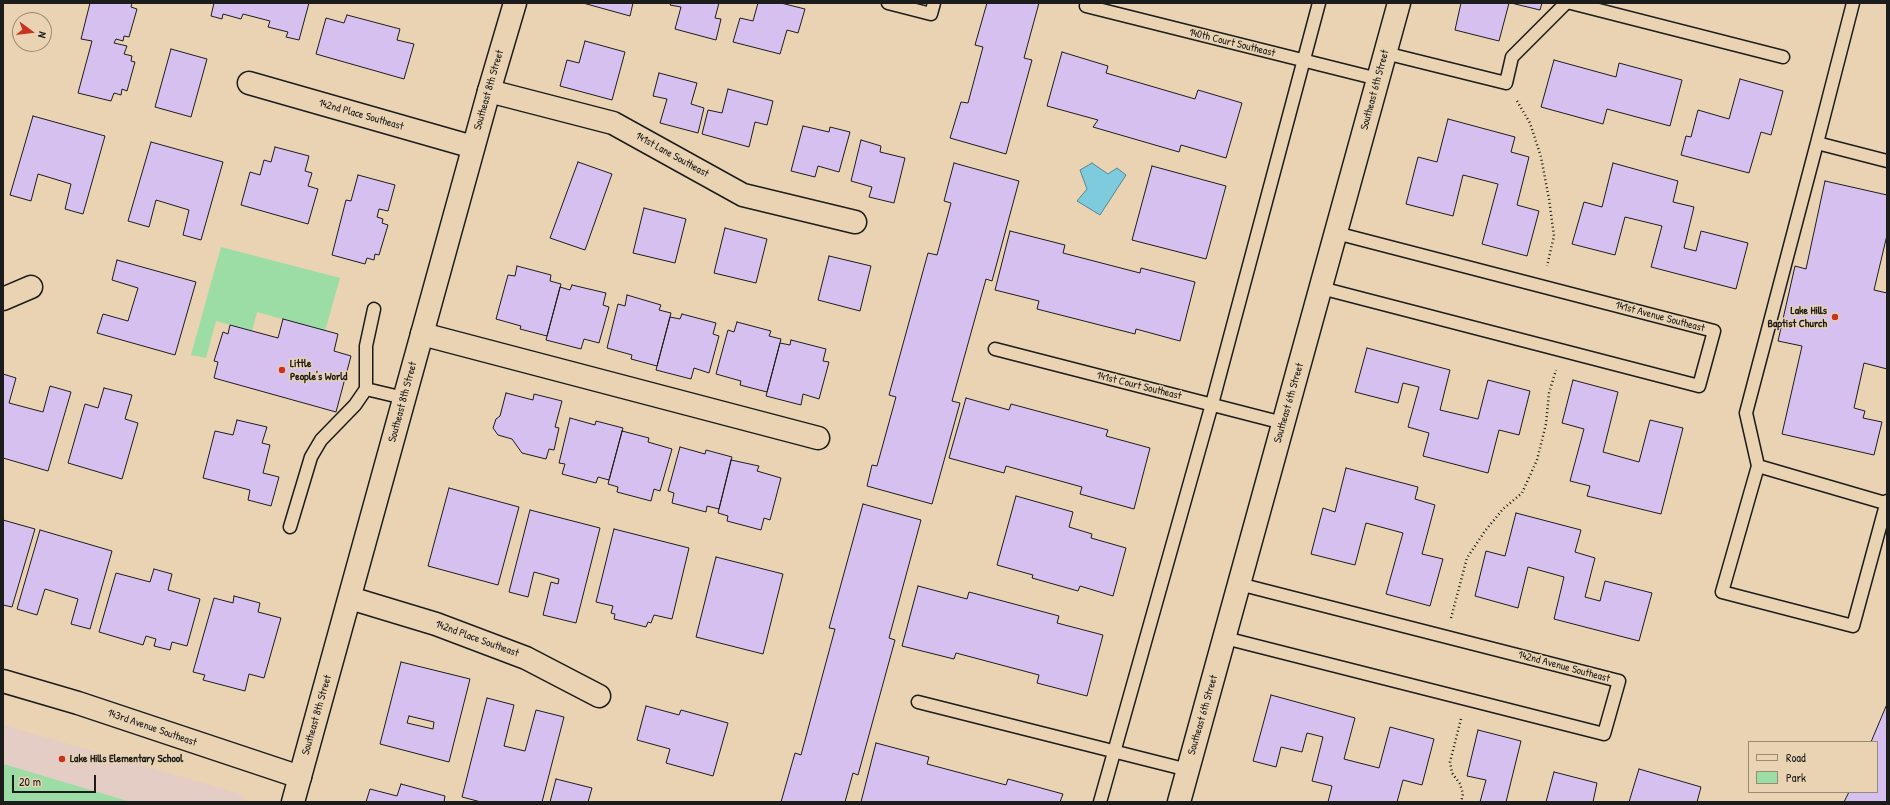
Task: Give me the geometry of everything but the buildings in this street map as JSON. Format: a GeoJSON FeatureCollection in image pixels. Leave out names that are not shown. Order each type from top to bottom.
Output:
{"type":"FeatureCollection","features":[{"type":"Feature","properties":{"kind":"street","name":"Southeast 8th Street"},"geometry":{"type":"LineString","coordinates":[[293,802],[488,91],[514,3]]}},
{"type":"Feature","properties":{"kind":"street","name":"Southeast 6th Street"},"geometry":{"type":"LineString","coordinates":[[1179,802],[1399,3]]}},
{"type":"Feature","properties":{"kind":"street","name":"142nd Place Southeast"},"geometry":{"type":"LineString","coordinates":[[249,83],[473,147]]}},
{"type":"Feature","properties":{"kind":"street","name":"141st Lane Southeast"},"geometry":{"type":"LineString","coordinates":[[488,91],[613,123],[743,195],[854,222]]}},
{"type":"Feature","properties":{"kind":"street"},"geometry":{"type":"LineString","coordinates":[[3,300],[31,287]]}},
{"type":"Feature","properties":{"kind":"street"},"geometry":{"type":"LineString","coordinates":[[422,334],[818,438]]}},
{"type":"Feature","properties":{"kind":"street","name":"142nd Place Southeast"},"geometry":{"type":"LineString","coordinates":[[350,598],[436,624],[526,658],[599,696]]}},
{"type":"Feature","properties":{"kind":"street","name":"143rd Avenue Southeast"},"geometry":{"type":"LineString","coordinates":[[3,682],[78,703],[300,777]]}},
{"type":"Feature","properties":{"kind":"lane"},"geometry":{"type":"LineString","coordinates":[[888,3],[931,14],[934,3]]}},
{"type":"Feature","properties":{"kind":"lane"},"geometry":{"type":"LineString","coordinates":[[1100,802],[1212,404],[1319,3]]}},
{"type":"Feature","properties":{"kind":"lane"},"geometry":{"type":"LineString","coordinates":[[1385,53],[1506,83],[1512,57],[1566,3]]}},
{"type":"Feature","properties":{"kind":"lane"},"geometry":{"type":"LineString","coordinates":[[1571,3],[1783,56]]}},
{"type":"Feature","properties":{"kind":"lane"},"geometry":{"type":"LineString","coordinates":[[1758,466],[1886,502],[1853,626],[1722,592],[1758,466],[1746,413],[1853,3]]}},
{"type":"Feature","properties":{"kind":"lane","name":"140th Court Southeast"},"geometry":{"type":"LineString","coordinates":[[1086,6],[1378,80]]}},
{"type":"Feature","properties":{"kind":"lane"},"geometry":{"type":"LineString","coordinates":[[1817,144],[1887,161]]}},
{"type":"Feature","properties":{"kind":"lane","name":"141st Avenue Southeast"},"geometry":{"type":"LineString","coordinates":[[1321,288],[1699,386],[1714,331],[1336,233]]}},
{"type":"Feature","properties":{"kind":"lane"},"geometry":{"type":"LineString","coordinates":[[290,527],[311,457],[321,440],[355,405],[366,389],[366,346],[374,309]]}},
{"type":"Feature","properties":{"kind":"lane","name":"141st Court Southeast"},"geometry":{"type":"LineString","coordinates":[[995,350],[1283,423]]}},
{"type":"Feature","properties":{"kind":"lane"},"geometry":{"type":"LineString","coordinates":[[366,389],[404,398]]}},
{"type":"Feature","properties":{"kind":"lane","name":"142nd Avenue Southeast"},"geometry":{"type":"LineString","coordinates":[[1225,638],[1604,734],[1619,681],[1239,584]]}},
{"type":"Feature","properties":{"kind":"lane"},"geometry":{"type":"LineString","coordinates":[[918,702],[1188,770]]}},
{"type":"Feature","properties":{"kind":"path"},"geometry":{"type":"LineString","coordinates":[[1506,83],[1530,123],[1541,157],[1549,199],[1554,236],[1542,286]]}},
{"type":"Feature","properties":{"kind":"path"},"geometry":{"type":"LineString","coordinates":[[1447,636],[1467,558],[1485,531],[1503,509],[1522,493],[1537,460],[1546,424],[1549,393],[1561,350]]}},
{"type":"Feature","properties":{"kind":"path"},"geometry":{"type":"LineString","coordinates":[[1461,802],[1463,794],[1460,784],[1452,772],[1450,762],[1466,700]]}},
{"type":"Feature","properties":{"kind":"shaded area","name":"Lake Hills Elementary School"},"geometry":{"type":"Polygon","coordinates":[[[3,725],[238,793],[247,802],[3,802],[3,725]]]}},
{"type":"Feature","properties":{"kind":"green space"},"geometry":{"type":"Polygon","coordinates":[[[221,247],[340,278],[325,331],[257,312],[252,331],[216,321],[206,358],[191,355],[221,247]]]}},
{"type":"Feature","properties":{"kind":"green space"},"geometry":{"type":"Polygon","coordinates":[[[3,764],[131,802],[3,802],[3,764]]]}},
{"type":"Feature","properties":{"kind":"water"},"geometry":{"type":"Polygon","coordinates":[[[1092,163],[1108,174],[1117,168],[1126,175],[1100,215],[1077,201],[1087,189],[1080,170],[1092,163]]]}},
{"type":"Feature","properties":{"kind":"place","name":"Lake Hills Baptist Church"},"geometry":{"type":"Point","coordinates":[1835,317]}},
{"type":"Feature","properties":{"kind":"place","name":"Little People's World"},"geometry":{"type":"Point","coordinates":[282,370]}},
{"type":"Feature","properties":{"kind":"place","name":"Lake Hills Elementary School"},"geometry":{"type":"Point","coordinates":[62,759]}}]}
